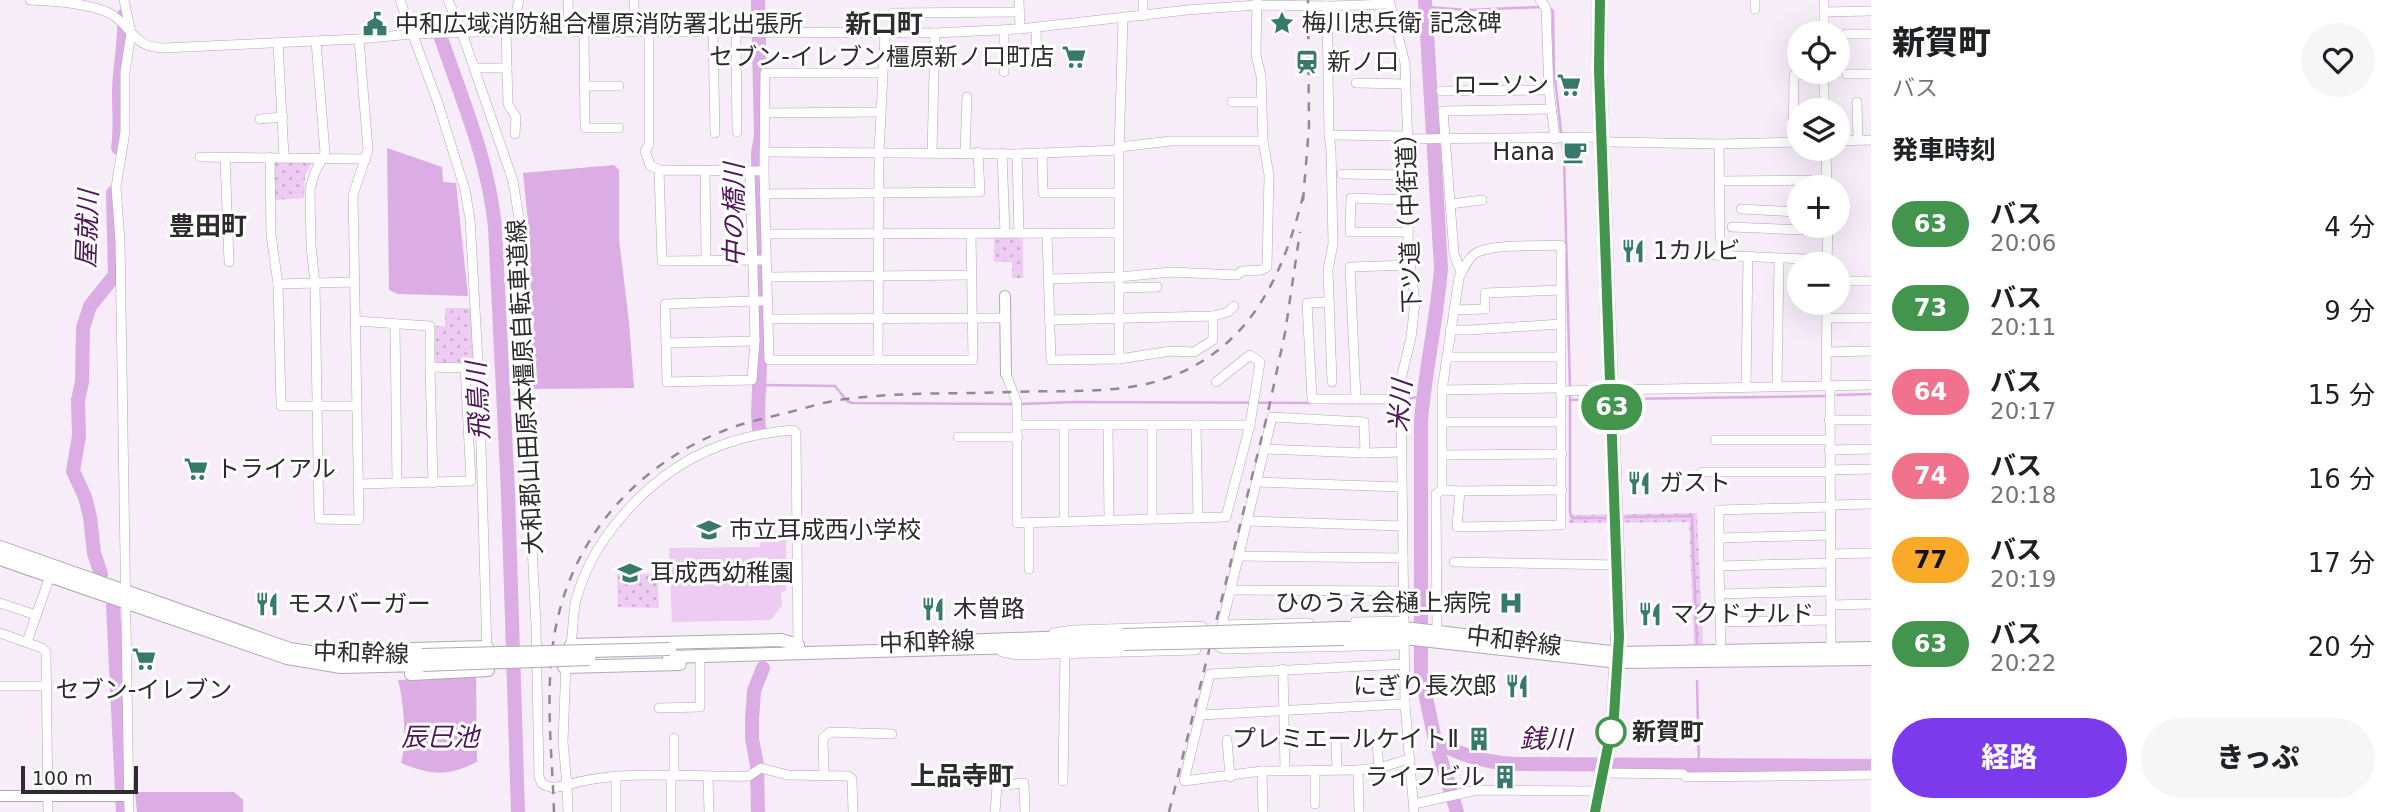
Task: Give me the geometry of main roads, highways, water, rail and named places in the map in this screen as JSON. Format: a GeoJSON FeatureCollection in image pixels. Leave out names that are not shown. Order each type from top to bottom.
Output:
{"type":"FeatureCollection","features":[{"type":"Feature","properties":{"kind":"highway"},"geometry":{"type":"LineString","coordinates":[[1595,812],[1614,716],[1618,657],[1618,565],[1599,70],[1600,0]]}},
{"type":"Feature","properties":{"kind":"main road","name":"中和幹線"},"geometry":{"type":"LineString","coordinates":[[0,547],[230,638],[287,658],[341,667],[422,660],[669,653],[797,646],[1014,639],[1124,640],[1343,634],[1436,635],[1618,657],[1831,655],[1871,648]]}},
{"type":"Feature","properties":{"kind":"main road","name":"中和幹線"},"geometry":{"type":"LineString","coordinates":[[0,559],[252,634],[290,649],[319,655],[422,660]]}},
{"type":"Feature","properties":{"kind":"main road"},"geometry":{"type":"LineString","coordinates":[[230,638],[260,653],[313,672],[372,676],[487,658],[342,650],[252,634]]}},
{"type":"Feature","properties":{"kind":"main road"},"geometry":{"type":"LineString","coordinates":[[571,645],[781,640],[797,646]]}},
{"type":"Feature","properties":{"kind":"main road","name":"中和幹線"},"geometry":{"type":"LineString","coordinates":[[669,653],[809,654],[989,649],[1124,640]]}},
{"type":"Feature","properties":{"kind":"main road","name":"中和幹線"},"geometry":{"type":"LineString","coordinates":[[1618,657],[1721,651],[1871,659]]}},
{"type":"Feature","properties":{"kind":"main road"},"geometry":{"type":"LineString","coordinates":[[564,667],[760,662],[809,654]]}},
{"type":"Feature","properties":{"kind":"water"},"geometry":{"type":"Polygon","coordinates":[[[387,148],[442,167],[443,182],[456,183],[468,296],[398,294],[389,290],[387,148]]]}},
{"type":"Feature","properties":{"kind":"water"},"geometry":{"type":"Polygon","coordinates":[[[614,165],[619,170],[619,239],[634,388],[533,389],[530,241],[523,173],[614,165]]]}},
{"type":"Feature","properties":{"kind":"water","name":"辰巳池"},"geometry":{"type":"Polygon","coordinates":[[[476,677],[477,762],[457,770],[439,773],[401,763],[404,722],[398,680],[476,677]]]}},
{"type":"Feature","properties":{"kind":"water"},"geometry":{"type":"Polygon","coordinates":[[[135,792],[234,792],[243,800],[243,812],[137,812],[135,792]]]}},
{"type":"Feature","properties":{"kind":"waterway","name":"中の橋川"},"geometry":{"type":"LineString","coordinates":[[758,0],[762,317],[759,430]]}},
{"type":"Feature","properties":{"kind":"waterway","name":"米川"},"geometry":{"type":"LineString","coordinates":[[1425,0],[1441,268],[1421,421],[1421,674],[1435,740],[1457,812]]}},
{"type":"Feature","properties":{"kind":"waterway"},"geometry":{"type":"LineString","coordinates":[[1425,7],[1468,10],[1541,7]]}},
{"type":"Feature","properties":{"kind":"waterway"},"geometry":{"type":"LineString","coordinates":[[1548,7],[1553,11],[1554,70],[1564,158],[1570,388]]}},
{"type":"Feature","properties":{"kind":"waterway","name":"屋就川"},"geometry":{"type":"LineString","coordinates":[[118,148],[124,15]]}},
{"type":"Feature","properties":{"kind":"waterway","name":"飛鳥川"},"geometry":{"type":"LineString","coordinates":[[440,35],[487,177],[495,227],[508,493],[518,812]]}},
{"type":"Feature","properties":{"kind":"waterway","name":"屋就川"},"geometry":{"type":"LineString","coordinates":[[101,574],[94,553],[85,497],[73,471],[79,436],[78,400],[82,382],[83,328],[90,306],[115,275],[113,193]]}},
{"type":"Feature","properties":{"kind":"waterway"},"geometry":{"type":"LineString","coordinates":[[761,385],[835,386],[847,401],[852,403],[1014,404]]}},
{"type":"Feature","properties":{"kind":"waterway"},"geometry":{"type":"LineString","coordinates":[[1837,395],[1871,394]]}},
{"type":"Feature","properties":{"kind":"waterway"},"geometry":{"type":"LineString","coordinates":[[1570,395],[1570,513],[1573,518],[1606,518]]}},
{"type":"Feature","properties":{"kind":"waterway"},"geometry":{"type":"LineString","coordinates":[[1402,400],[1423,396]]}},
{"type":"Feature","properties":{"kind":"waterway"},"geometry":{"type":"LineString","coordinates":[[1622,399],[1828,396]]}},
{"type":"Feature","properties":{"kind":"waterway"},"geometry":{"type":"LineString","coordinates":[[1570,400],[1601,399]]}},
{"type":"Feature","properties":{"kind":"waterway"},"geometry":{"type":"LineString","coordinates":[[1021,404],[1312,403]]}},
{"type":"Feature","properties":{"kind":"waterway"},"geometry":{"type":"LineString","coordinates":[[1329,403],[1385,403]]}},
{"type":"Feature","properties":{"kind":"waterway"},"geometry":{"type":"LineString","coordinates":[[1626,517],[1691,516],[1697,643]]}},
{"type":"Feature","properties":{"kind":"waterway","name":"屋就川"},"geometry":{"type":"LineString","coordinates":[[113,605],[123,812]]}},
{"type":"Feature","properties":{"kind":"waterway","name":"中の橋川"},"geometry":{"type":"LineString","coordinates":[[758,812],[752,719],[754,691],[763,668]]}},
{"type":"Feature","properties":{"kind":"waterway"},"geometry":{"type":"LineString","coordinates":[[1697,681],[1699,766]]}},
{"type":"Feature","properties":{"kind":"waterway","name":"銭川"},"geometry":{"type":"LineString","coordinates":[[1435,740],[1473,757],[1514,764],[1871,766]]}},
{"type":"Feature","properties":{"kind":"railway"},"geometry":{"type":"LineString","coordinates":[[1303,201],[1309,127],[1308,0]]}},
{"type":"Feature","properties":{"kind":"railway"},"geometry":{"type":"LineString","coordinates":[[554,812],[550,690],[553,641],[558,617],[567,586],[580,557],[597,530],[638,483],[689,447],[718,433],[832,401],[909,394],[1117,389],[1141,385],[1189,368],[1232,339],[1261,302],[1283,260],[1304,192]]}},
{"type":"Feature","properties":{"kind":"railway"},"geometry":{"type":"LineString","coordinates":[[1169,812],[1268,412],[1285,333],[1300,232]]}},
{"type":"Feature","properties":{"kind":"place","name":"梅川忠兵衛 記念碑"},"geometry":{"type":"Point","coordinates":[1282,23]}},
{"type":"Feature","properties":{"kind":"place","name":"中和広域消防組合橿原消防署北出張所"},"geometry":{"type":"Point","coordinates":[375,24]}},
{"type":"Feature","properties":{"kind":"place","name":"セブン-イレブン橿原新ノ口町店"},"geometry":{"type":"Point","coordinates":[1074,57]}},
{"type":"Feature","properties":{"kind":"place","name":"新ノ口"},"geometry":{"type":"Point","coordinates":[1307,62]}},
{"type":"Feature","properties":{"kind":"place","name":"ローソン"},"geometry":{"type":"Point","coordinates":[1569,85]}},
{"type":"Feature","properties":{"kind":"place","name":"Hana"},"geometry":{"type":"Point","coordinates":[1575,152]}},
{"type":"Feature","properties":{"kind":"place","name":"1カルビ"},"geometry":{"type":"Point","coordinates":[1633,251]}},
{"type":"Feature","properties":{"kind":"place","name":"トライアル"},"geometry":{"type":"Point","coordinates":[196,469]}},
{"type":"Feature","properties":{"kind":"place","name":"ガスト"},"geometry":{"type":"Point","coordinates":[1639,483]}},
{"type":"Feature","properties":{"kind":"place","name":"市立耳成西小学校"},"geometry":{"type":"Point","coordinates":[709,530]}},
{"type":"Feature","properties":{"kind":"place","name":"耳成西幼稚園"},"geometry":{"type":"Point","coordinates":[630,573]}},
{"type":"Feature","properties":{"kind":"place","name":"ひのうえ会樋上病院"},"geometry":{"type":"Point","coordinates":[1511,603]}},
{"type":"Feature","properties":{"kind":"place","name":"モスバーガー"},"geometry":{"type":"Point","coordinates":[267,604]}},
{"type":"Feature","properties":{"kind":"place","name":"木曽路"},"geometry":{"type":"Point","coordinates":[933,609]}},
{"type":"Feature","properties":{"kind":"place","name":"マクドナルド"},"geometry":{"type":"Point","coordinates":[1650,614]}},
{"type":"Feature","properties":{"kind":"place","name":"セブン-イレブン"},"geometry":{"type":"Point","coordinates":[144,659]}},
{"type":"Feature","properties":{"kind":"place","name":"にぎり長次郎"},"geometry":{"type":"Point","coordinates":[1517,686]}},
{"type":"Feature","properties":{"kind":"place","name":"新賀町"},"geometry":{"type":"Point","coordinates":[1611,732]}},
{"type":"Feature","properties":{"kind":"place","name":"プレミエールケイトⅡ"},"geometry":{"type":"Point","coordinates":[1479,739]}},
{"type":"Feature","properties":{"kind":"place","name":"ライフビル"},"geometry":{"type":"Point","coordinates":[1505,777]}},
{"type":"Feature","properties":{"kind":"district","name":"新口町"},"geometry":{"type":"Point","coordinates":[884,24]}},
{"type":"Feature","properties":{"kind":"district","name":"豊田町"},"geometry":{"type":"Point","coordinates":[208,226]}},
{"type":"Feature","properties":{"kind":"district","name":"上品寺町"},"geometry":{"type":"Point","coordinates":[962,776]}}]}
